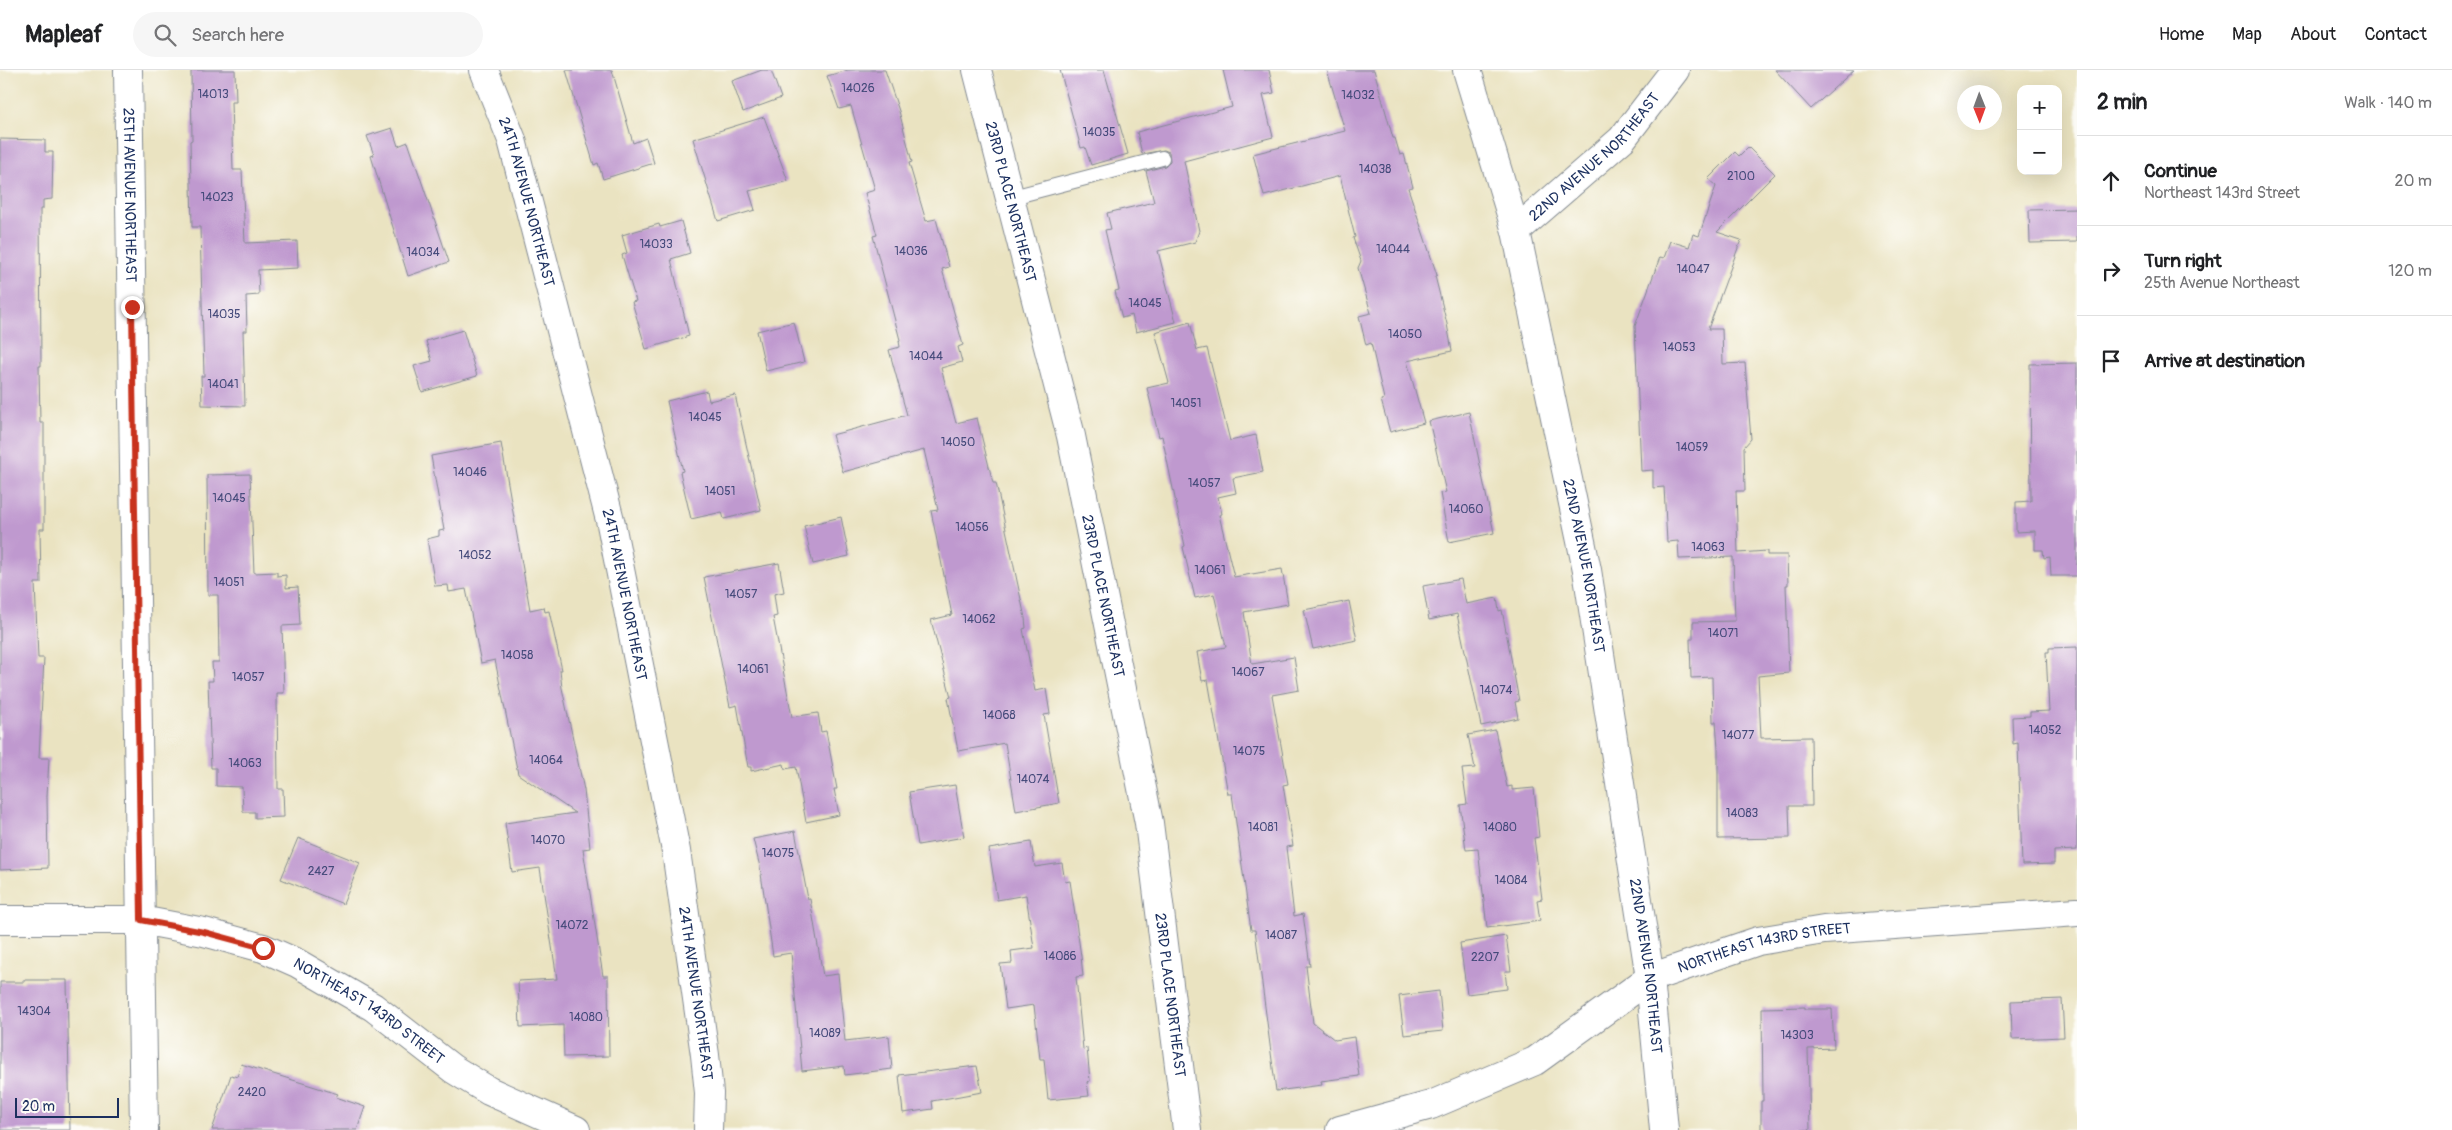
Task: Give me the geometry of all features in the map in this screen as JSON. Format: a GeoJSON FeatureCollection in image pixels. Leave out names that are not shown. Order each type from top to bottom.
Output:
{"type":"FeatureCollection","features":[{"type":"Feature","properties":{"kind":"street","name":"25TH AVENUE NORTHEAST"},"geometry":{"type":"LineString","coordinates":[[128,70],[144,1130]]}},
{"type":"Feature","properties":{"kind":"street","name":"24TH AVENUE NORTHEAST"},"geometry":{"type":"LineString","coordinates":[[484,70],[512,140],[611,524],[676,850],[705,1054],[709,1093],[708,1130]]}},
{"type":"Feature","properties":{"kind":"street","name":"23RD PLACE NORTHEAST"},"geometry":{"type":"LineString","coordinates":[[977,70],[1070,436],[1149,823],[1187,1130]]}},
{"type":"Feature","properties":{"kind":"street"},"geometry":{"type":"LineString","coordinates":[[1467,70],[1516,232]]}},
{"type":"Feature","properties":{"kind":"street","name":"22ND AVENUE NORTHEAST"},"geometry":{"type":"LineString","coordinates":[[1664,1130],[1650,978],[1587,570],[1516,232],[1622,139],[1675,70]]}},
{"type":"Feature","properties":{"kind":"street","name":"NORTHEAST 143RD STREET"},"geometry":{"type":"LineString","coordinates":[[1340,1130],[1431,1105],[1535,1061],[1650,978],[1758,940],[1824,930],[2077,912]]}},
{"type":"Feature","properties":{"kind":"street","name":"NORTHEAST 143RD STREET"},"geometry":{"type":"LineString","coordinates":[[0,920],[141,920],[231,938],[263,948],[297,963],[373,1007],[453,1069],[489,1091],[576,1130]]}},
{"type":"Feature","properties":{"kind":"lane"},"geometry":{"type":"LineString","coordinates":[[1009,198],[1162,158]]}},
{"type":"Feature","properties":{"kind":"building"},"geometry":{"type":"Polygon","coordinates":[[[193,70],[235,70],[236,102],[231,102],[233,170],[242,170],[245,243],[297,241],[298,268],[258,270],[259,295],[246,296],[247,331],[243,331],[245,406],[202,405],[201,376],[204,376],[200,227],[192,227],[190,141],[192,140],[191,72],[193,70]]]}},
{"type":"Feature","properties":{"kind":"building"},"geometry":{"type":"Polygon","coordinates":[[[566,70],[612,70],[633,143],[646,138],[654,163],[603,179],[598,163],[594,165],[566,70]]]}},
{"type":"Feature","properties":{"kind":"building"},"geometry":{"type":"Polygon","coordinates":[[[762,70],[771,70],[781,98],[743,112],[732,81],[762,70]]]}},
{"type":"Feature","properties":{"kind":"building"},"geometry":{"type":"Polygon","coordinates":[[[848,70],[885,70],[899,111],[912,162],[909,163],[926,221],[936,219],[949,267],[942,269],[963,345],[958,347],[962,362],[941,368],[956,423],[977,418],[993,483],[996,483],[1025,618],[1026,628],[1023,629],[1035,691],[1046,689],[1050,714],[1044,715],[1059,803],[1016,811],[1005,743],[958,751],[948,698],[951,697],[931,620],[952,615],[931,511],[938,510],[924,450],[843,472],[832,435],[907,415],[889,350],[900,347],[900,340],[873,236],[877,235],[865,193],[875,190],[851,106],[839,109],[827,76],[848,70]]]}},
{"type":"Feature","properties":{"kind":"building"},"geometry":{"type":"Polygon","coordinates":[[[1060,70],[1104,70],[1128,154],[1091,165],[1085,147],[1081,148],[1060,70]]]}},
{"type":"Feature","properties":{"kind":"building"},"geometry":{"type":"Polygon","coordinates":[[[1223,70],[1269,70],[1274,93],[1263,95],[1273,137],[1184,161],[1199,231],[1195,242],[1158,251],[1176,322],[1136,332],[1132,315],[1122,318],[1115,291],[1119,290],[1105,230],[1111,229],[1107,213],[1154,202],[1146,171],[1165,166],[1170,161],[1169,152],[1164,150],[1142,154],[1137,132],[1232,107],[1223,70]]]}},
{"type":"Feature","properties":{"kind":"building"},"geometry":{"type":"Polygon","coordinates":[[[1327,70],[1374,70],[1393,138],[1395,138],[1400,155],[1404,154],[1413,187],[1408,188],[1437,275],[1435,276],[1452,351],[1407,361],[1424,423],[1390,432],[1381,400],[1384,399],[1371,343],[1366,345],[1359,316],[1371,313],[1358,268],[1361,261],[1353,238],[1355,237],[1340,176],[1264,196],[1253,154],[1345,131],[1327,70]]]}},
{"type":"Feature","properties":{"kind":"building"},"geometry":{"type":"Polygon","coordinates":[[[1775,70],[1854,70],[1811,109],[1775,70]]]}},
{"type":"Feature","properties":{"kind":"building"},"geometry":{"type":"Polygon","coordinates":[[[764,117],[788,181],[749,191],[755,210],[718,221],[693,139],[764,117]]]}},
{"type":"Feature","properties":{"kind":"building"},"geometry":{"type":"Polygon","coordinates":[[[392,128],[398,146],[408,142],[449,262],[408,276],[371,156],[374,155],[367,136],[392,128]]]}},
{"type":"Feature","properties":{"kind":"building"},"geometry":{"type":"Polygon","coordinates":[[[0,139],[45,140],[45,152],[53,152],[52,199],[43,200],[43,209],[40,209],[41,366],[39,366],[40,423],[44,423],[44,529],[40,529],[41,583],[35,583],[38,658],[44,658],[39,758],[49,758],[47,796],[48,868],[0,870],[0,139]]]}},
{"type":"Feature","properties":{"kind":"building"},"geometry":{"type":"Polygon","coordinates":[[[1748,147],[1775,174],[1717,232],[1741,240],[1708,329],[1722,329],[1723,364],[1745,363],[1751,439],[1744,447],[1745,491],[1736,491],[1738,553],[1767,551],[1767,555],[1787,555],[1788,585],[1786,585],[1789,673],[1758,676],[1761,738],[1811,737],[1812,806],[1789,806],[1790,838],[1718,839],[1718,749],[1716,722],[1713,722],[1712,677],[1691,678],[1690,639],[1693,639],[1693,622],[1735,621],[1733,557],[1679,559],[1678,541],[1667,542],[1664,487],[1653,488],[1653,470],[1641,471],[1635,326],[1660,257],[1664,258],[1670,241],[1689,247],[1693,234],[1699,236],[1716,186],[1708,179],[1735,152],[1739,156],[1748,147]]]}},
{"type":"Feature","properties":{"kind":"building"},"geometry":{"type":"Polygon","coordinates":[[[2077,209],[2077,242],[2030,243],[2029,210],[2077,209]]]}},
{"type":"Feature","properties":{"kind":"building"},"geometry":{"type":"Polygon","coordinates":[[[681,221],[690,253],[671,259],[689,336],[646,349],[632,302],[636,301],[622,255],[627,253],[622,235],[659,224],[660,227],[681,221]]]}},
{"type":"Feature","properties":{"kind":"building"},"geometry":{"type":"Polygon","coordinates":[[[794,322],[804,362],[766,371],[757,331],[794,322]]]}},
{"type":"Feature","properties":{"kind":"building"},"geometry":{"type":"Polygon","coordinates":[[[1190,322],[1197,350],[1207,348],[1230,441],[1256,435],[1263,472],[1233,478],[1236,493],[1218,497],[1222,514],[1219,515],[1234,577],[1282,569],[1288,604],[1244,612],[1252,664],[1294,657],[1299,690],[1272,695],[1288,784],[1283,785],[1293,846],[1286,847],[1294,916],[1303,914],[1310,966],[1306,966],[1313,1023],[1335,1040],[1354,1037],[1359,1076],[1321,1081],[1322,1085],[1276,1091],[1255,930],[1251,930],[1232,794],[1228,794],[1208,680],[1202,681],[1197,652],[1226,647],[1214,594],[1195,598],[1183,547],[1185,546],[1162,436],[1159,437],[1147,388],[1169,383],[1155,332],[1190,322]]]}},
{"type":"Feature","properties":{"kind":"building"},"geometry":{"type":"Polygon","coordinates":[[[463,330],[477,376],[422,392],[414,366],[432,361],[426,341],[463,330]]]}},
{"type":"Feature","properties":{"kind":"building"},"geometry":{"type":"Polygon","coordinates":[[[2077,363],[2077,576],[2051,576],[2050,557],[2044,558],[2043,550],[2035,550],[2035,531],[2016,532],[2016,502],[2031,501],[2030,364],[2077,363]]]}},
{"type":"Feature","properties":{"kind":"building"},"geometry":{"type":"Polygon","coordinates":[[[707,391],[709,401],[735,395],[761,510],[724,519],[722,512],[691,519],[680,472],[683,471],[667,401],[707,391]]]}},
{"type":"Feature","properties":{"kind":"building"},"geometry":{"type":"Polygon","coordinates":[[[1469,412],[1494,533],[1449,542],[1440,493],[1446,492],[1429,421],[1469,412]]]}},
{"type":"Feature","properties":{"kind":"building"},"geometry":{"type":"Polygon","coordinates":[[[501,443],[530,610],[544,607],[545,612],[549,611],[562,670],[560,670],[562,688],[584,790],[590,848],[583,849],[603,976],[608,976],[609,1056],[564,1057],[563,1025],[520,1027],[518,981],[557,979],[540,868],[512,872],[505,823],[575,813],[518,774],[495,660],[481,663],[466,589],[449,592],[448,585],[435,586],[427,539],[439,536],[439,531],[444,530],[431,456],[501,443]]]}},
{"type":"Feature","properties":{"kind":"building"},"geometry":{"type":"Polygon","coordinates":[[[250,474],[254,573],[277,572],[277,576],[286,575],[286,588],[298,587],[300,625],[282,626],[284,693],[277,693],[278,789],[283,789],[284,817],[255,818],[255,812],[243,812],[242,787],[216,786],[216,768],[211,768],[208,681],[213,681],[212,662],[219,662],[218,595],[208,595],[207,475],[250,474]]]}},
{"type":"Feature","properties":{"kind":"building"},"geometry":{"type":"Polygon","coordinates":[[[841,517],[849,556],[813,564],[804,526],[841,517]]]}},
{"type":"Feature","properties":{"kind":"building"},"geometry":{"type":"Polygon","coordinates":[[[779,563],[784,592],[774,594],[777,616],[773,617],[792,717],[818,713],[821,732],[826,731],[837,789],[834,789],[839,815],[806,822],[796,767],[785,769],[784,764],[751,771],[751,767],[748,767],[737,705],[730,707],[704,577],[779,563]]]}},
{"type":"Feature","properties":{"kind":"building"},"geometry":{"type":"Polygon","coordinates":[[[1461,579],[1466,604],[1497,598],[1499,611],[1502,610],[1519,701],[1515,702],[1518,718],[1481,726],[1457,614],[1429,620],[1423,586],[1461,579]]]}},
{"type":"Feature","properties":{"kind":"building"},"geometry":{"type":"Polygon","coordinates":[[[1349,601],[1357,640],[1313,649],[1304,610],[1349,601]]]}},
{"type":"Feature","properties":{"kind":"building"},"geometry":{"type":"Polygon","coordinates":[[[2077,647],[2077,850],[2054,851],[2054,864],[2022,865],[2018,743],[2013,744],[2012,717],[2030,716],[2030,712],[2049,711],[2046,652],[2049,652],[2049,648],[2077,647]]]}},
{"type":"Feature","properties":{"kind":"building"},"geometry":{"type":"Polygon","coordinates":[[[1495,730],[1507,787],[1512,786],[1512,790],[1534,788],[1539,837],[1534,838],[1542,899],[1537,900],[1540,921],[1487,928],[1478,849],[1466,850],[1460,805],[1467,804],[1462,769],[1475,768],[1468,735],[1495,730]]]}},
{"type":"Feature","properties":{"kind":"building"},"geometry":{"type":"Polygon","coordinates":[[[955,785],[964,837],[918,845],[909,792],[955,785]]]}},
{"type":"Feature","properties":{"kind":"building"},"geometry":{"type":"Polygon","coordinates":[[[795,831],[808,899],[810,899],[823,976],[838,974],[845,1041],[889,1036],[892,1069],[845,1075],[844,1066],[802,1071],[791,953],[773,956],[760,867],[753,839],[795,831]]]}},
{"type":"Feature","properties":{"kind":"building"},"geometry":{"type":"Polygon","coordinates":[[[298,838],[360,863],[343,904],[281,879],[298,838]]]}},
{"type":"Feature","properties":{"kind":"building"},"geometry":{"type":"Polygon","coordinates":[[[1031,842],[1035,867],[1062,863],[1065,882],[1070,881],[1083,976],[1076,977],[1083,1049],[1087,1048],[1090,1081],[1087,1082],[1089,1096],[1048,1100],[1044,1059],[1040,1059],[1034,1005],[1006,1009],[1000,964],[1012,963],[1011,951],[1034,948],[1026,895],[997,900],[989,849],[1031,842]]]}},
{"type":"Feature","properties":{"kind":"building"},"geometry":{"type":"Polygon","coordinates":[[[1506,936],[1511,971],[1505,971],[1507,989],[1467,994],[1460,943],[1506,936]]]}},
{"type":"Feature","properties":{"kind":"building"},"geometry":{"type":"Polygon","coordinates":[[[24,980],[67,980],[70,1130],[0,1130],[0,982],[24,982],[24,980]]]}},
{"type":"Feature","properties":{"kind":"building"},"geometry":{"type":"Polygon","coordinates":[[[1439,991],[1443,1031],[1404,1035],[1399,996],[1439,991]]]}},
{"type":"Feature","properties":{"kind":"building"},"geometry":{"type":"Polygon","coordinates":[[[2062,999],[2064,1037],[2012,1039],[2011,1001],[2062,999]]]}},
{"type":"Feature","properties":{"kind":"building"},"geometry":{"type":"Polygon","coordinates":[[[1805,1007],[1805,1009],[1832,1009],[1834,1048],[1808,1049],[1810,1130],[1761,1130],[1761,1101],[1763,1101],[1762,1008],[1805,1007]]]}},
{"type":"Feature","properties":{"kind":"building"},"geometry":{"type":"Polygon","coordinates":[[[241,1064],[338,1094],[336,1097],[365,1107],[357,1130],[212,1130],[231,1075],[237,1077],[241,1064]]]}},
{"type":"Feature","properties":{"kind":"building"},"geometry":{"type":"Polygon","coordinates":[[[977,1066],[982,1092],[932,1101],[933,1109],[903,1113],[899,1075],[977,1066]]]}},
{"type":"Feature","properties":{"kind":"route"},"geometry":{"type":"LineString","coordinates":[[132,307],[141,920],[231,938],[263,948]]}}]}
